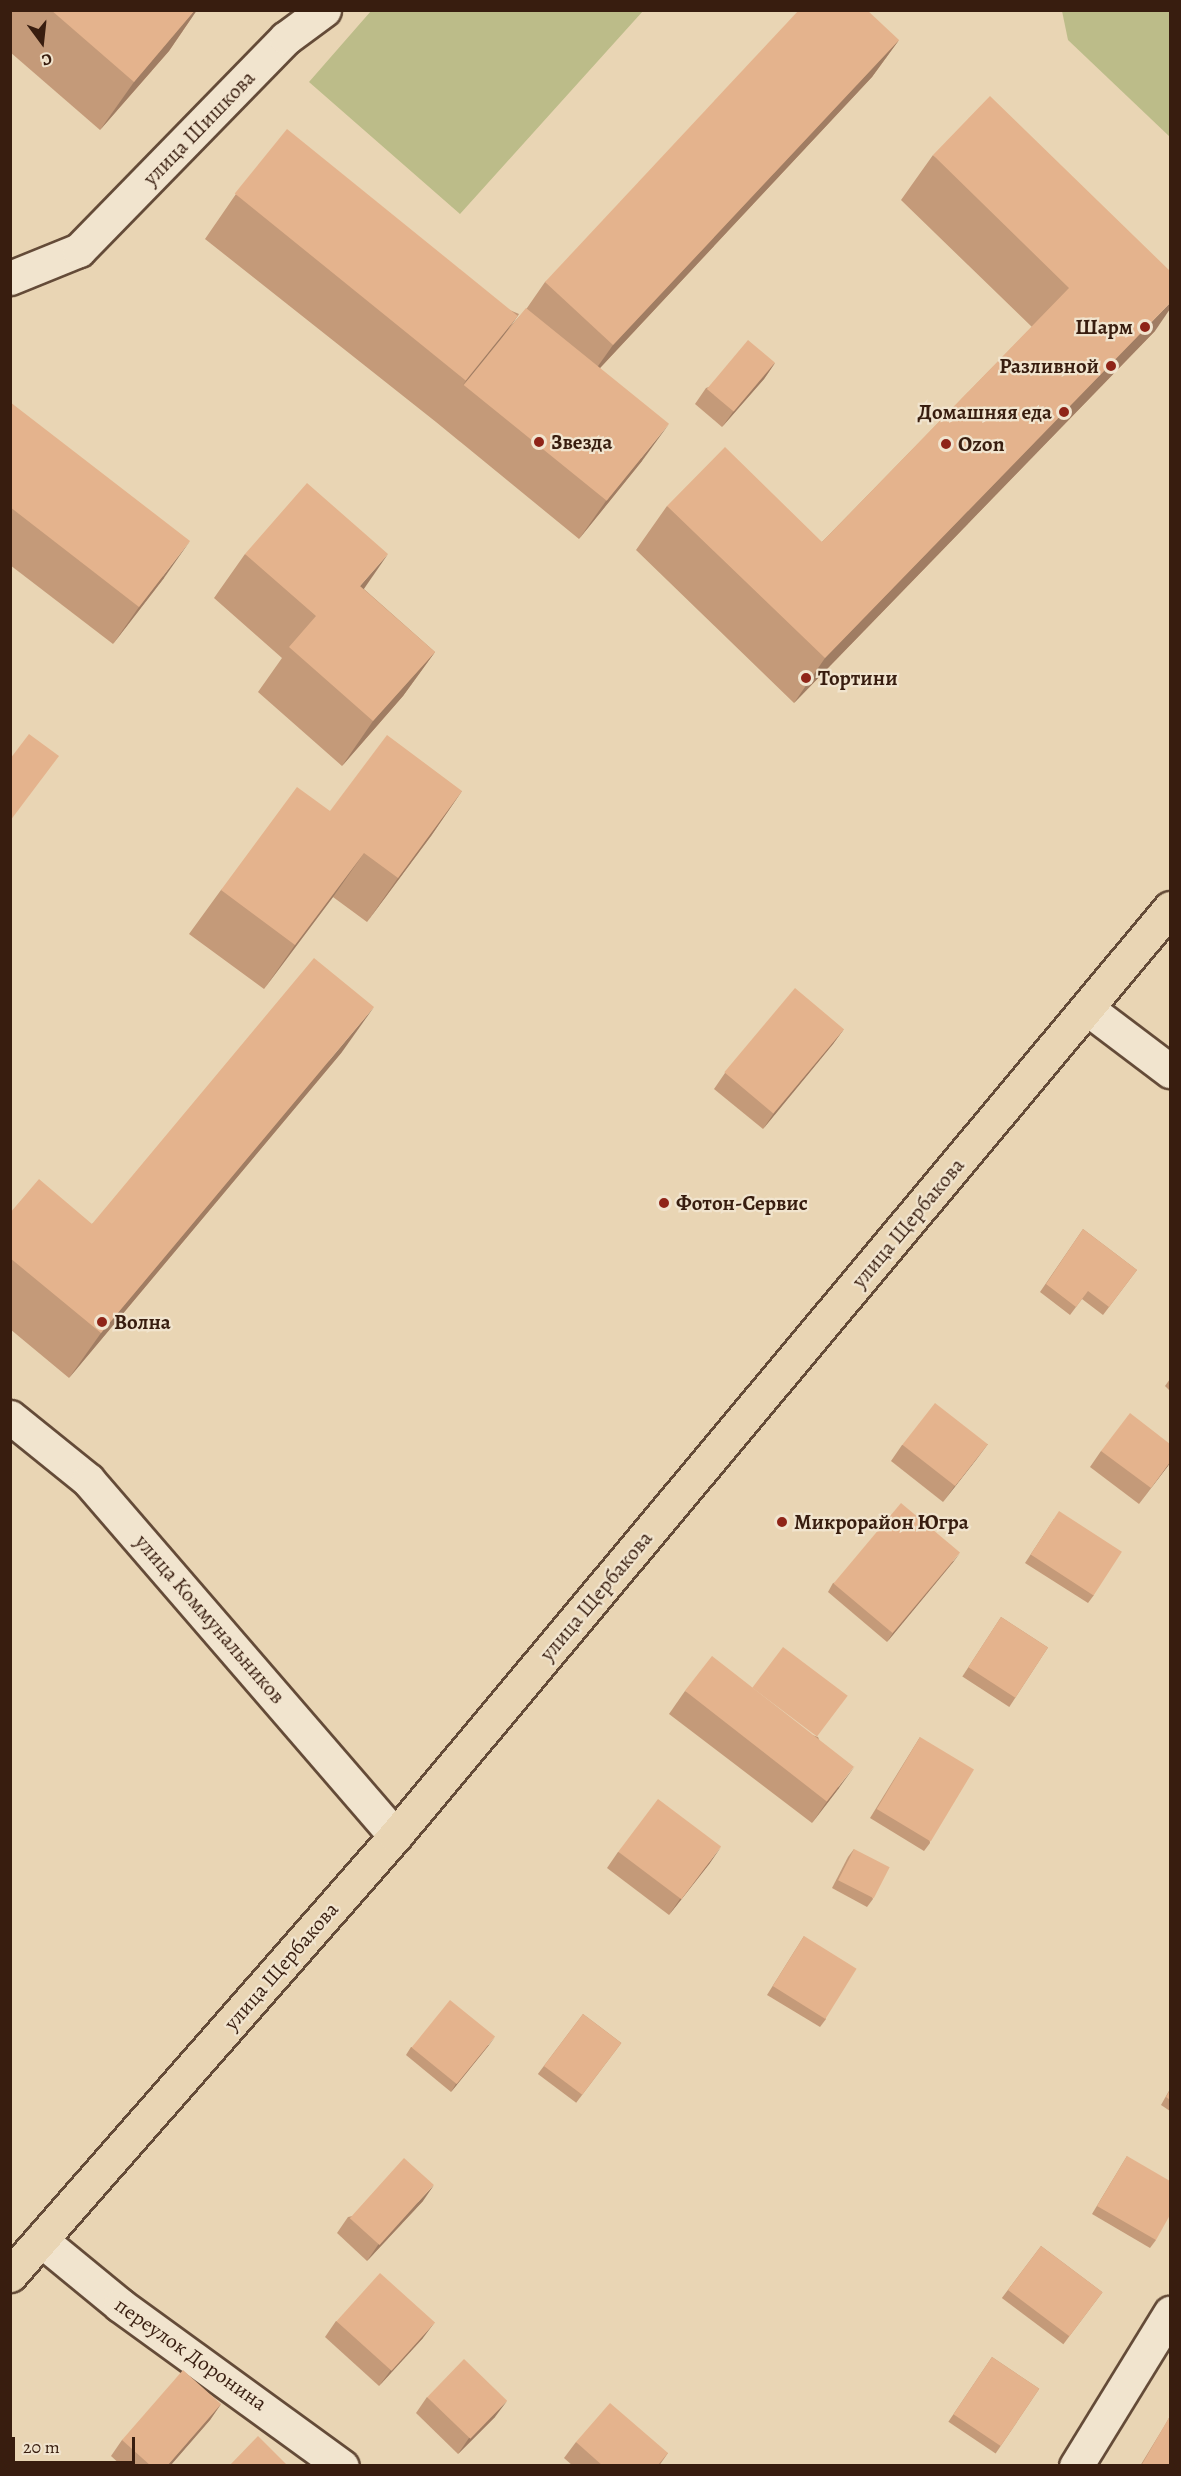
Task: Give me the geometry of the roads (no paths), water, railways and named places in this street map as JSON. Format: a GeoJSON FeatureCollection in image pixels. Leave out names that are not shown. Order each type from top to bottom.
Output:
{"type":"FeatureCollection","features":[{"type":"Feature","properties":{"kind":"main road","name":"улица Щербакова"},"geometry":{"type":"LineString","coordinates":[[10,2275],[395,1836],[1088,1009],[1170,908]]}},
{"type":"Feature","properties":{"kind":"street","name":"улица Шишкова"},"geometry":{"type":"LineString","coordinates":[[10,278],[79,250],[286,38],[324,10]]}},
{"type":"Feature","properties":{"kind":"street"},"geometry":{"type":"LineString","coordinates":[[1088,1009],[1170,1071]]}},
{"type":"Feature","properties":{"kind":"street","name":"улица Коммунальников"},"geometry":{"type":"LineString","coordinates":[[10,1417],[88,1480],[395,1836]]}},
{"type":"Feature","properties":{"kind":"street","name":"переулок Доронина"},"geometry":{"type":"LineString","coordinates":[[41,2240],[120,2305],[342,2466]]}},
{"type":"Feature","properties":{"kind":"street"},"geometry":{"type":"LineString","coordinates":[[1076,2466],[1170,2313]]}},
{"type":"Feature","properties":{"kind":"place","name":"Шарм"},"geometry":{"type":"Point","coordinates":[1145,327]}},
{"type":"Feature","properties":{"kind":"place","name":"Разливной"},"geometry":{"type":"Point","coordinates":[1111,366]}},
{"type":"Feature","properties":{"kind":"place","name":"Домашняя еда"},"geometry":{"type":"Point","coordinates":[1064,412]}},
{"type":"Feature","properties":{"kind":"place","name":"Звезда"},"geometry":{"type":"Point","coordinates":[539,442]}},
{"type":"Feature","properties":{"kind":"place","name":"Ozon"},"geometry":{"type":"Point","coordinates":[946,444]}},
{"type":"Feature","properties":{"kind":"place","name":"Тортини"},"geometry":{"type":"Point","coordinates":[806,678]}},
{"type":"Feature","properties":{"kind":"place","name":"Фотон-Сервис"},"geometry":{"type":"Point","coordinates":[664,1203]}},
{"type":"Feature","properties":{"kind":"place","name":"Волна"},"geometry":{"type":"Point","coordinates":[102,1322]}},
{"type":"Feature","properties":{"kind":"place","name":"Микрорайон Югра"},"geometry":{"type":"Point","coordinates":[782,1522]}}]}
